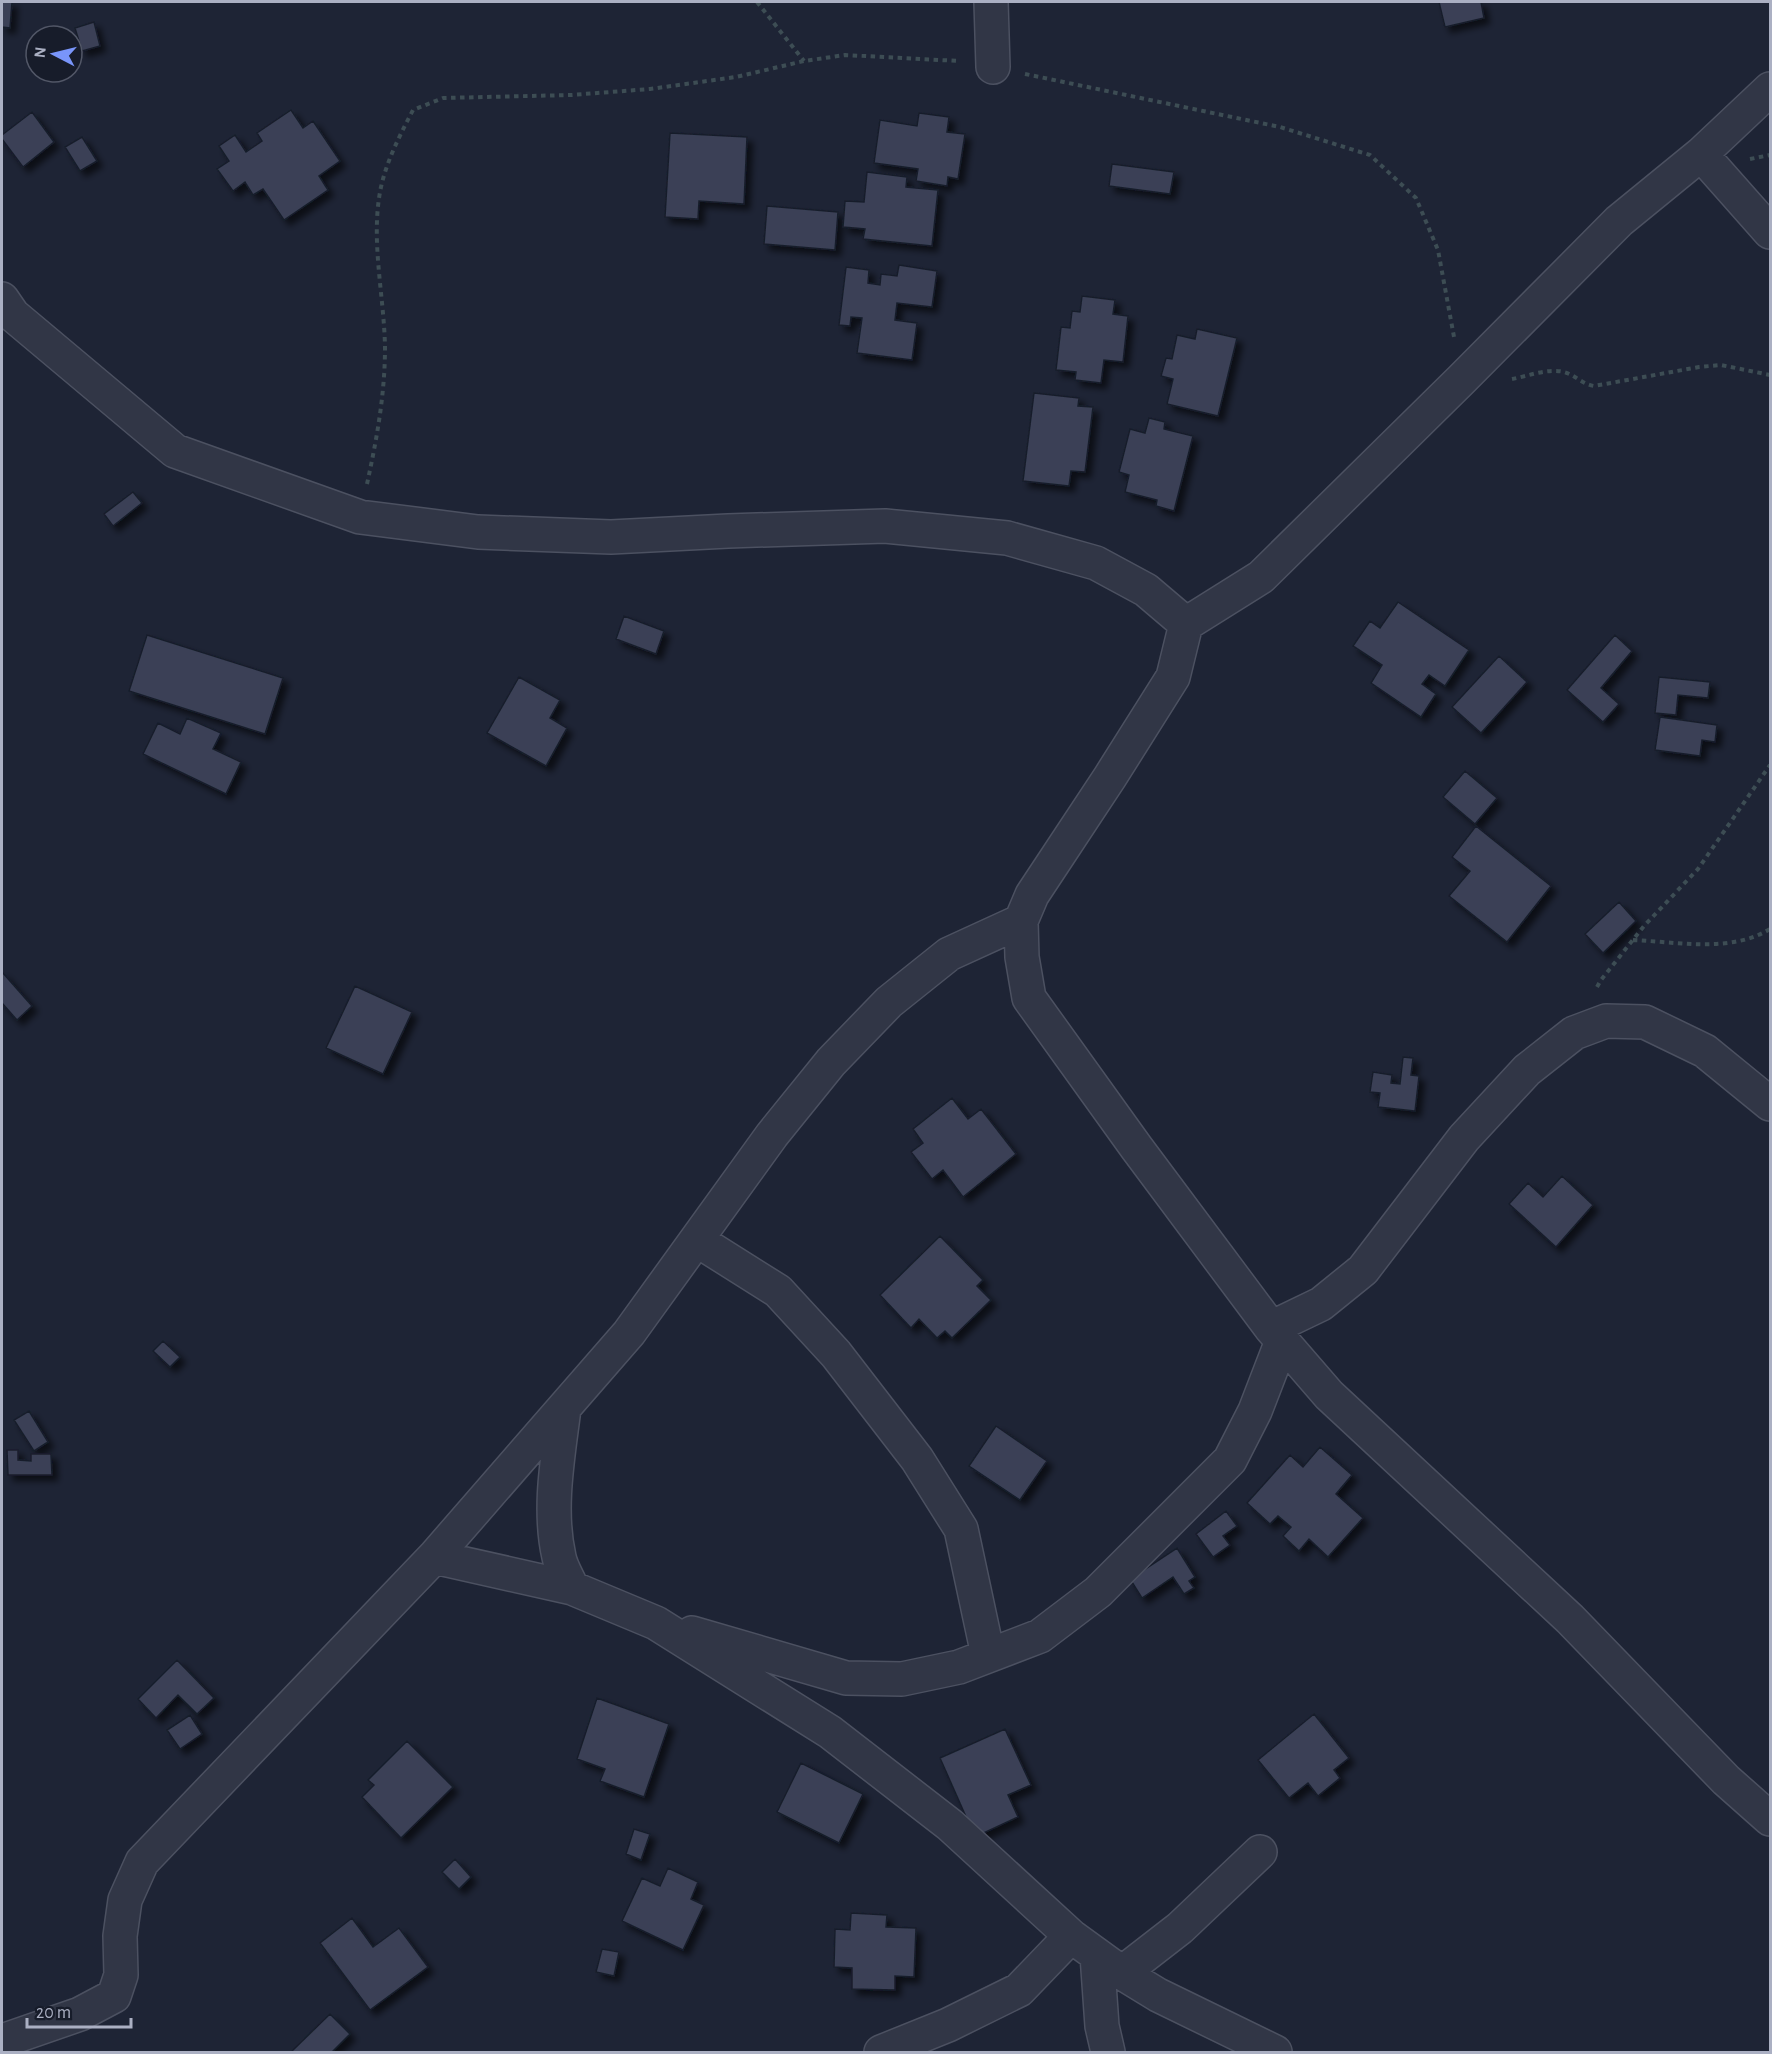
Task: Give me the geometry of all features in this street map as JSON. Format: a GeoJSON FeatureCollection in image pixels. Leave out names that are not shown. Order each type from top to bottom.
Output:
{"type":"FeatureCollection","features":[{"type":"Feature","properties":{"kind":"street"},"geometry":{"type":"LineString","coordinates":[[991,2],[993,67]]}},
{"type":"Feature","properties":{"kind":"street"},"geometry":{"type":"LineString","coordinates":[[1770,89],[1701,154],[1619,220],[1261,577],[1186,624],[1173,678],[1032,895],[1022,921],[1022,957],[1029,998],[1136,1147],[1277,1335],[1329,1395],[1570,1619],[1726,1780],[1770,1819]]}},
{"type":"Feature","properties":{"kind":"street"},"geometry":{"type":"LineString","coordinates":[[1701,154],[1770,232]]}},
{"type":"Feature","properties":{"kind":"street"},"geometry":{"type":"LineString","coordinates":[[2,299],[13,315],[175,451],[360,517],[478,532],[611,537],[885,526],[1007,538],[1096,563],[1146,590],[1186,624]]}},
{"type":"Feature","properties":{"kind":"street"},"geometry":{"type":"LineString","coordinates":[[2,2041],[81,2014],[114,1996],[121,1975],[120,1936],[125,1900],[142,1863],[434,1557],[630,1333],[787,1117],[831,1062],[889,1002],[949,954],[1022,921]]}},
{"type":"Feature","properties":{"kind":"street"},"geometry":{"type":"LineString","coordinates":[[434,1557],[572,1587],[656,1623],[846,1678],[902,1679],[959,1667],[1040,1636],[1098,1592],[1230,1460],[1255,1411],[1277,1335],[1363,1270],[1464,1138],[1527,1070],[1574,1034],[1606,1021],[1645,1022],[1705,1051],[1770,1104]]}},
{"type":"Feature","properties":{"kind":"street"},"geometry":{"type":"LineString","coordinates":[[697,1240],[777,1291],[836,1354],[917,1459],[961,1529],[988,1655]]}},
{"type":"Feature","properties":{"kind":"street"},"geometry":{"type":"LineString","coordinates":[[564,1408],[556,1472],[554,1523],[559,1560],[572,1587]]}},
{"type":"Feature","properties":{"kind":"street"},"geometry":{"type":"LineString","coordinates":[[656,1623],[830,1732],[950,1825],[1096,1954],[1158,1995],[1275,2052]]}},
{"type":"Feature","properties":{"kind":"street"},"geometry":{"type":"LineString","coordinates":[[881,2052],[948,2025],[1096,1954],[1180,1928],[1260,1852]]}},
{"type":"Feature","properties":{"kind":"street"},"geometry":{"type":"LineString","coordinates":[[1096,1954],[1102,2026],[1108,2052]]}},
{"type":"Feature","properties":{"kind":"path"},"geometry":{"type":"LineString","coordinates":[[757,2],[804,61]]}},
{"type":"Feature","properties":{"kind":"path"},"geometry":{"type":"LineString","coordinates":[[360,517],[381,418],[385,347],[377,225],[381,187],[393,149],[413,110],[442,98],[571,95],[650,89],[736,77],[845,54],[945,59],[993,67],[1280,127],[1370,155],[1416,198],[1438,250],[1461,380]]}},
{"type":"Feature","properties":{"kind":"path"},"geometry":{"type":"LineString","coordinates":[[1511,379],[1556,371],[1566,372],[1581,382],[1594,386],[1721,365],[1770,375]]}},
{"type":"Feature","properties":{"kind":"path"},"geometry":{"type":"LineString","coordinates":[[1574,1034],[1601,980],[1633,940],[1698,869],[1770,765]]}},
{"type":"Feature","properties":{"kind":"path"},"geometry":{"type":"LineString","coordinates":[[1633,940],[1715,944],[1758,937],[1770,929]]}},
{"type":"Feature","properties":{"kind":"building"},"geometry":{"type":"Polygon","coordinates":[[[2,2],[12,2],[10,28],[2,27],[2,2]]]}},
{"type":"Feature","properties":{"kind":"building"},"geometry":{"type":"Polygon","coordinates":[[[1439,2],[1481,2],[1484,18],[1445,27],[1439,2]]]}},
{"type":"Feature","properties":{"kind":"building"},"geometry":{"type":"Polygon","coordinates":[[[94,22],[100,46],[84,50],[84,25],[94,22]]]}},
{"type":"Feature","properties":{"kind":"building"},"geometry":{"type":"Polygon","coordinates":[[[291,110],[303,128],[313,121],[340,161],[319,176],[328,190],[284,220],[263,189],[253,195],[245,182],[233,191],[217,169],[229,161],[219,146],[235,135],[246,152],[262,141],[257,133],[291,110]]]}},
{"type":"Feature","properties":{"kind":"building"},"geometry":{"type":"Polygon","coordinates":[[[32,112],[54,142],[23,167],[2,139],[2,135],[32,112]]]}},
{"type":"Feature","properties":{"kind":"building"},"geometry":{"type":"Polygon","coordinates":[[[919,113],[949,117],[947,132],[965,134],[958,179],[948,177],[947,186],[916,181],[918,169],[874,163],[880,120],[917,126],[919,113]]]}},
{"type":"Feature","properties":{"kind":"building"},"geometry":{"type":"Polygon","coordinates":[[[670,133],[747,137],[744,204],[699,201],[698,219],[665,217],[670,133]]]}},
{"type":"Feature","properties":{"kind":"building"},"geometry":{"type":"Polygon","coordinates":[[[82,137],[97,161],[80,171],[65,147],[82,137]]]}},
{"type":"Feature","properties":{"kind":"building"},"geometry":{"type":"Polygon","coordinates":[[[1112,164],[1174,172],[1170,194],[1109,186],[1112,164]]]}},
{"type":"Feature","properties":{"kind":"building"},"geometry":{"type":"Polygon","coordinates":[[[867,172],[907,177],[906,187],[938,190],[932,246],[863,239],[865,229],[843,227],[845,201],[864,202],[867,172]]]}},
{"type":"Feature","properties":{"kind":"building"},"geometry":{"type":"Polygon","coordinates":[[[767,206],[838,212],[835,250],[764,244],[767,206]]]}},
{"type":"Feature","properties":{"kind":"building"},"geometry":{"type":"Polygon","coordinates":[[[899,265],[937,271],[932,307],[897,303],[895,320],[917,323],[912,360],[857,353],[862,318],[851,317],[850,326],[839,325],[846,267],[869,270],[868,283],[880,285],[881,274],[897,276],[899,265]]]}},
{"type":"Feature","properties":{"kind":"building"},"geometry":{"type":"Polygon","coordinates":[[[1082,296],[1115,300],[1113,314],[1128,316],[1123,362],[1104,360],[1101,383],[1075,380],[1076,372],[1056,370],[1061,327],[1070,328],[1072,311],[1080,312],[1082,296]]]}},
{"type":"Feature","properties":{"kind":"building"},"geometry":{"type":"Polygon","coordinates":[[[1197,329],[1237,338],[1218,416],[1167,404],[1173,379],[1161,376],[1166,358],[1172,359],[1177,335],[1195,339],[1197,329]]]}},
{"type":"Feature","properties":{"kind":"building"},"geometry":{"type":"Polygon","coordinates":[[[1034,393],[1079,398],[1078,406],[1093,407],[1085,472],[1071,471],[1069,486],[1023,481],[1034,393]]]}},
{"type":"Feature","properties":{"kind":"building"},"geometry":{"type":"Polygon","coordinates":[[[1149,418],[1165,422],[1164,429],[1193,436],[1174,511],[1156,506],[1157,500],[1125,492],[1129,475],[1119,472],[1130,429],[1145,433],[1149,418]]]}},
{"type":"Feature","properties":{"kind":"building"},"geometry":{"type":"Polygon","coordinates":[[[133,492],[142,503],[113,526],[104,514],[133,492]]]}},
{"type":"Feature","properties":{"kind":"building"},"geometry":{"type":"Polygon","coordinates":[[[1398,602],[1469,650],[1445,686],[1429,675],[1422,684],[1436,694],[1421,717],[1371,683],[1382,665],[1353,646],[1370,621],[1380,628],[1398,602]]]}},
{"type":"Feature","properties":{"kind":"building"},"geometry":{"type":"Polygon","coordinates":[[[624,616],[664,631],[656,654],[616,639],[624,616]]]}},
{"type":"Feature","properties":{"kind":"building"},"geometry":{"type":"Polygon","coordinates":[[[147,635],[283,678],[265,734],[129,691],[147,635]]]}},
{"type":"Feature","properties":{"kind":"building"},"geometry":{"type":"Polygon","coordinates":[[[1615,635],[1632,651],[1601,688],[1619,704],[1603,722],[1567,690],[1615,635]]]}},
{"type":"Feature","properties":{"kind":"building"},"geometry":{"type":"Polygon","coordinates":[[[1499,656],[1527,682],[1481,733],[1452,707],[1499,656]]]}},
{"type":"Feature","properties":{"kind":"building"},"geometry":{"type":"Polygon","coordinates":[[[519,677],[560,700],[550,718],[567,728],[546,766],[487,733],[519,677]]]}},
{"type":"Feature","properties":{"kind":"building"},"geometry":{"type":"Polygon","coordinates":[[[1659,677],[1710,682],[1708,698],[1678,695],[1676,715],[1655,713],[1659,677]]]}},
{"type":"Feature","properties":{"kind":"building"},"geometry":{"type":"Polygon","coordinates":[[[1660,717],[1717,725],[1715,742],[1702,740],[1700,756],[1655,750],[1660,717]]]}},
{"type":"Feature","properties":{"kind":"building"},"geometry":{"type":"Polygon","coordinates":[[[187,718],[221,733],[213,749],[241,762],[226,794],[143,754],[158,723],[180,734],[187,718]]]}},
{"type":"Feature","properties":{"kind":"building"},"geometry":{"type":"Polygon","coordinates":[[[1465,771],[1497,798],[1475,824],[1443,797],[1465,771]]]}},
{"type":"Feature","properties":{"kind":"building"},"geometry":{"type":"Polygon","coordinates":[[[1476,826],[1551,886],[1507,942],[1449,896],[1470,871],[1452,857],[1476,826]]]}},
{"type":"Feature","properties":{"kind":"building"},"geometry":{"type":"Polygon","coordinates":[[[1619,902],[1636,921],[1603,953],[1585,934],[1619,902]]]}},
{"type":"Feature","properties":{"kind":"building"},"geometry":{"type":"Polygon","coordinates":[[[2,972],[32,1006],[17,1020],[2,1003],[2,972]]]}},
{"type":"Feature","properties":{"kind":"building"},"geometry":{"type":"Polygon","coordinates":[[[355,986],[412,1012],[383,1074],[326,1048],[355,986]]]}},
{"type":"Feature","properties":{"kind":"building"},"geometry":{"type":"Polygon","coordinates":[[[1403,1057],[1413,1058],[1411,1075],[1419,1076],[1415,1111],[1378,1107],[1380,1093],[1370,1092],[1373,1072],[1392,1075],[1391,1083],[1400,1084],[1403,1057]]]}},
{"type":"Feature","properties":{"kind":"building"},"geometry":{"type":"Polygon","coordinates":[[[952,1098],[968,1119],[981,1109],[1016,1154],[963,1197],[943,1170],[932,1179],[911,1152],[923,1143],[913,1129],[952,1098]]]}},
{"type":"Feature","properties":{"kind":"building"},"geometry":{"type":"Polygon","coordinates":[[[1562,1176],[1593,1205],[1556,1247],[1509,1204],[1528,1183],[1543,1197],[1562,1176]]]}},
{"type":"Feature","properties":{"kind":"building"},"geometry":{"type":"Polygon","coordinates":[[[940,1236],[983,1280],[977,1286],[991,1300],[952,1338],[945,1331],[937,1338],[919,1319],[911,1328],[880,1295],[940,1236]]]}},
{"type":"Feature","properties":{"kind":"building"},"geometry":{"type":"Polygon","coordinates":[[[163,1341],[180,1357],[170,1367],[153,1351],[163,1341]]]}},
{"type":"Feature","properties":{"kind":"building"},"geometry":{"type":"Polygon","coordinates":[[[29,1411],[48,1442],[34,1451],[14,1420],[29,1411]]]}},
{"type":"Feature","properties":{"kind":"building"},"geometry":{"type":"Polygon","coordinates":[[[996,1426],[1047,1461],[1020,1500],[969,1466],[996,1426]]]}},
{"type":"Feature","properties":{"kind":"building"},"geometry":{"type":"Polygon","coordinates":[[[1320,1447],[1352,1475],[1336,1494],[1363,1518],[1328,1557],[1309,1539],[1299,1551],[1283,1536],[1291,1527],[1278,1516],[1270,1524],[1247,1503],[1290,1455],[1303,1467],[1320,1447]]]}},
{"type":"Feature","properties":{"kind":"building"},"geometry":{"type":"Polygon","coordinates":[[[7,1450],[18,1450],[18,1460],[31,1461],[31,1454],[51,1454],[52,1475],[8,1475],[7,1450]]]}},
{"type":"Feature","properties":{"kind":"building"},"geometry":{"type":"Polygon","coordinates":[[[1226,1511],[1237,1526],[1223,1536],[1230,1545],[1213,1557],[1196,1534],[1226,1511]]]}},
{"type":"Feature","properties":{"kind":"building"},"geometry":{"type":"Polygon","coordinates":[[[1177,1548],[1195,1577],[1189,1581],[1194,1588],[1184,1594],[1173,1577],[1142,1598],[1130,1579],[1177,1548]]]}},
{"type":"Feature","properties":{"kind":"building"},"geometry":{"type":"Polygon","coordinates":[[[177,1660],[214,1698],[197,1714],[178,1695],[156,1718],[138,1699],[177,1660]]]}},
{"type":"Feature","properties":{"kind":"building"},"geometry":{"type":"Polygon","coordinates":[[[597,1698],[669,1724],[644,1797],[600,1781],[605,1769],[577,1759],[597,1698]]]}},
{"type":"Feature","properties":{"kind":"building"},"geometry":{"type":"Polygon","coordinates":[[[1314,1714],[1349,1758],[1334,1770],[1340,1778],[1318,1796],[1308,1783],[1289,1798],[1258,1760],[1314,1714]]]}},
{"type":"Feature","properties":{"kind":"building"},"geometry":{"type":"Polygon","coordinates":[[[190,1715],[202,1734],[180,1749],[167,1730],[190,1715]]]}},
{"type":"Feature","properties":{"kind":"building"},"geometry":{"type":"Polygon","coordinates":[[[1005,1729],[1031,1785],[1008,1795],[1018,1817],[975,1837],[940,1758],[1005,1729]]]}},
{"type":"Feature","properties":{"kind":"building"},"geometry":{"type":"Polygon","coordinates":[[[407,1741],[453,1787],[401,1838],[362,1797],[374,1785],[368,1780],[407,1741]]]}},
{"type":"Feature","properties":{"kind":"building"},"geometry":{"type":"Polygon","coordinates":[[[801,1763],[863,1794],[839,1843],[777,1812],[801,1763]]]}},
{"type":"Feature","properties":{"kind":"building"},"geometry":{"type":"Polygon","coordinates":[[[634,1829],[650,1834],[641,1860],[626,1854],[634,1829]]]}},
{"type":"Feature","properties":{"kind":"building"},"geometry":{"type":"Polygon","coordinates":[[[455,1859],[471,1877],[459,1889],[442,1872],[455,1859]]]}},
{"type":"Feature","properties":{"kind":"building"},"geometry":{"type":"Polygon","coordinates":[[[668,1868],[698,1882],[691,1899],[704,1905],[683,1950],[622,1921],[642,1878],[660,1886],[668,1868]]]}},
{"type":"Feature","properties":{"kind":"building"},"geometry":{"type":"Polygon","coordinates":[[[851,1913],[887,1915],[886,1927],[916,1928],[914,1977],[895,1976],[895,1990],[852,1989],[852,1968],[834,1967],[835,1929],[850,1930],[851,1913]]]}},
{"type":"Feature","properties":{"kind":"building"},"geometry":{"type":"Polygon","coordinates":[[[352,1918],[373,1947],[399,1928],[428,1967],[370,2010],[320,1943],[352,1918]]]}},
{"type":"Feature","properties":{"kind":"building"},"geometry":{"type":"Polygon","coordinates":[[[602,1949],[619,1952],[614,1976],[596,1972],[602,1949]]]}},
{"type":"Feature","properties":{"kind":"building"},"geometry":{"type":"Polygon","coordinates":[[[330,2014],[350,2034],[332,2052],[291,2052],[330,2014]]]}}]}
